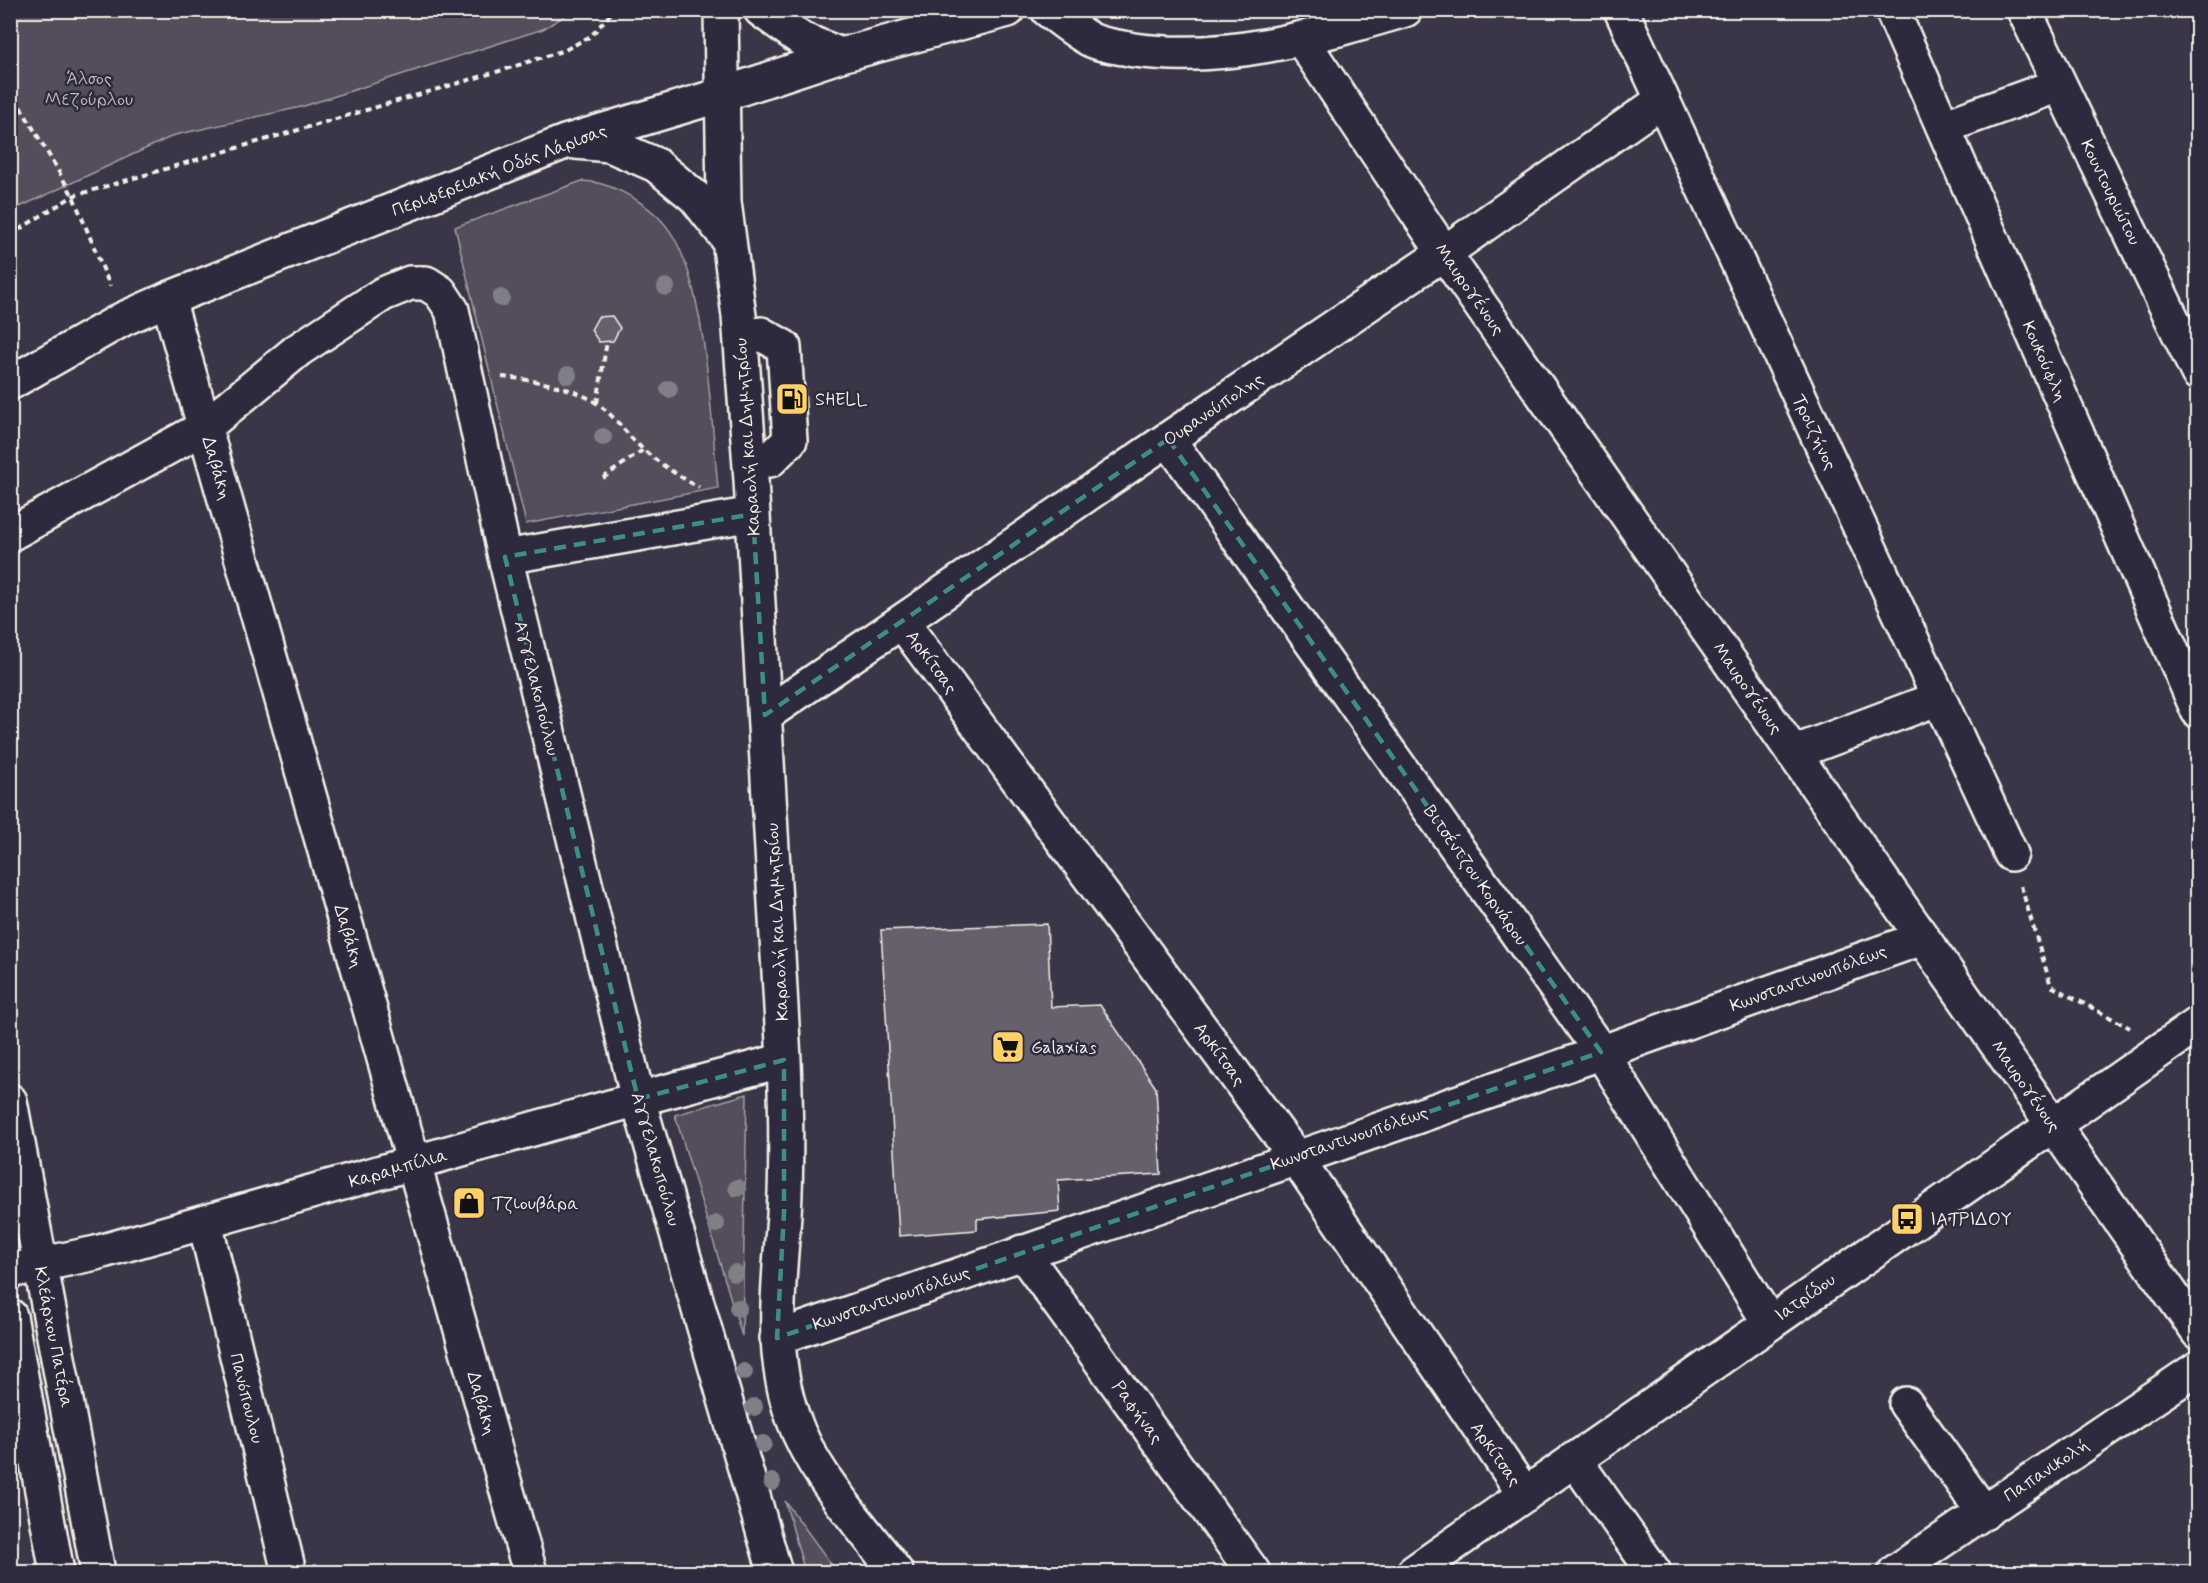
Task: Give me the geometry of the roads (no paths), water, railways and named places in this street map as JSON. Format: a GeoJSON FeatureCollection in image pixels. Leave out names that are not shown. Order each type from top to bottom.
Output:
{"type":"FeatureCollection","features":[{"type":"Feature","properties":{"kind":"main road","name":"Καραολή και Δημητρίου"},"geometry":{"type":"LineString","coordinates":[[721,10],[724,202],[739,316],[753,514],[784,1060],[786,1142],[777,1338],[783,1384],[793,1419],[808,1449],[896,1572]]}},
{"type":"Feature","properties":{"kind":"main road"},"geometry":{"type":"LineString","coordinates":[[760,10],[801,39],[842,55]]}},
{"type":"Feature","properties":{"kind":"main road","name":"Περιφερειακή Οδός Λάρισας"},"geometry":{"type":"LineString","coordinates":[[10,383],[123,319],[168,299],[565,142],[721,95],[842,55],[1008,10]]}},
{"type":"Feature","properties":{"kind":"main road"},"geometry":{"type":"LineString","coordinates":[[1047,10],[1091,40],[1149,52],[1203,54],[1246,50],[1302,40],[1405,10]]}},
{"type":"Feature","properties":{"kind":"main road","name":"Τρoιζήνος"},"geometry":{"type":"LineString","coordinates":[[1621,10],[1661,101],[2011,854]]}},
{"type":"Feature","properties":{"kind":"main road","name":"Κουκούφλη"},"geometry":{"type":"LineString","coordinates":[[1892,10],[2198,711]]}},
{"type":"Feature","properties":{"kind":"main road","name":"Κουντουριώτου"},"geometry":{"type":"LineString","coordinates":[[2024,10],[2198,373]]}},
{"type":"Feature","properties":{"kind":"main road","name":"Μαυρογένους"},"geometry":{"type":"LineString","coordinates":[[1302,40],[1444,253],[2198,1332]]}},
{"type":"Feature","properties":{"kind":"main road"},"geometry":{"type":"LineString","coordinates":[[1942,127],[2059,85]]}},
{"type":"Feature","properties":{"kind":"main road","name":"Ουρανούπολης"},"geometry":{"type":"LineString","coordinates":[[765,716],[1168,438],[1444,253],[1661,101]]}},
{"type":"Feature","properties":{"kind":"main road"},"geometry":{"type":"LineString","coordinates":[[565,142],[610,145],[656,165],[695,197],[728,239]]}},
{"type":"Feature","properties":{"kind":"main road","name":"Αγγελακοπούλου"},"geometry":{"type":"LineString","coordinates":[[10,534],[205,427],[298,350],[383,294],[410,283],[426,283],[440,292],[452,310],[465,381],[504,557],[638,1099],[775,1572]]}},
{"type":"Feature","properties":{"kind":"main road","name":"Δαβάκη"},"geometry":{"type":"LineString","coordinates":[[168,299],[530,1572]]}},
{"type":"Feature","properties":{"kind":"main road"},"geometry":{"type":"LineString","coordinates":[[762,334],[784,347],[790,440],[770,460]]}},
{"type":"Feature","properties":{"kind":"main road","name":"Βιτσέντζου Κορνάρου"},"geometry":{"type":"LineString","coordinates":[[1168,438],[1601,1052],[1769,1322]]}},
{"type":"Feature","properties":{"kind":"main road"},"geometry":{"type":"LineString","coordinates":[[504,557],[753,514]]}},
{"type":"Feature","properties":{"kind":"main road","name":"Αρκίτσας"},"geometry":{"type":"LineString","coordinates":[[903,622],[1295,1156],[1525,1495]]}},
{"type":"Feature","properties":{"kind":"main road"},"geometry":{"type":"LineString","coordinates":[[1793,753],[1940,698]]}},
{"type":"Feature","properties":{"kind":"main road","name":"Κωνσταντινουπόλεως"},"geometry":{"type":"LineString","coordinates":[[777,1338],[1922,938]]}},
{"type":"Feature","properties":{"kind":"main road","name":"Ιατρίδου"},"geometry":{"type":"LineString","coordinates":[[1414,1572],[2198,1024]]}},
{"type":"Feature","properties":{"kind":"main road","name":"Καραμπίλια"},"geometry":{"type":"LineString","coordinates":[[26,1269],[205,1223],[638,1099],[784,1060]]}},
{"type":"Feature","properties":{"kind":"main road","name":"Κλεάρχου Πατέρα"},"geometry":{"type":"LineString","coordinates":[[10,1101],[26,1269],[98,1572]]}},
{"type":"Feature","properties":{"kind":"main road","name":"Πανόπουλου"},"geometry":{"type":"LineString","coordinates":[[205,1223],[289,1572]]}},
{"type":"Feature","properties":{"kind":"main road","name":"Ραφήνας"},"geometry":{"type":"LineString","coordinates":[[1022,1252],[1253,1572]]}},
{"type":"Feature","properties":{"kind":"main road"},"geometry":{"type":"LineString","coordinates":[[10,1316],[57,1572]]}},
{"type":"Feature","properties":{"kind":"main road","name":"Παπανικολή"},"geometry":{"type":"LineString","coordinates":[[1895,1572],[2198,1368]]}},
{"type":"Feature","properties":{"kind":"main road"},"geometry":{"type":"LineString","coordinates":[[1906,1404],[1984,1513]]}},
{"type":"Feature","properties":{"kind":"main road"},"geometry":{"type":"LineString","coordinates":[[1574,1459],[1654,1572]]}},
{"type":"Feature","properties":{"kind":"place","name":"SHELL"},"geometry":{"type":"Point","coordinates":[792,399]}},
{"type":"Feature","properties":{"kind":"place","name":"Galaxias"},"geometry":{"type":"Point","coordinates":[1008,1047]}},
{"type":"Feature","properties":{"kind":"place","name":"Τζιουβάρα"},"geometry":{"type":"Point","coordinates":[469,1203]}},
{"type":"Feature","properties":{"kind":"place","name":"ΙΑΤΡΙΔΟΥ"},"geometry":{"type":"Point","coordinates":[1907,1219]}},
{"type":"Feature","properties":{"kind":"park label","name":"Άλσος Μεζούρλου"},"geometry":{"type":"Point","coordinates":[89,88]}}]}
